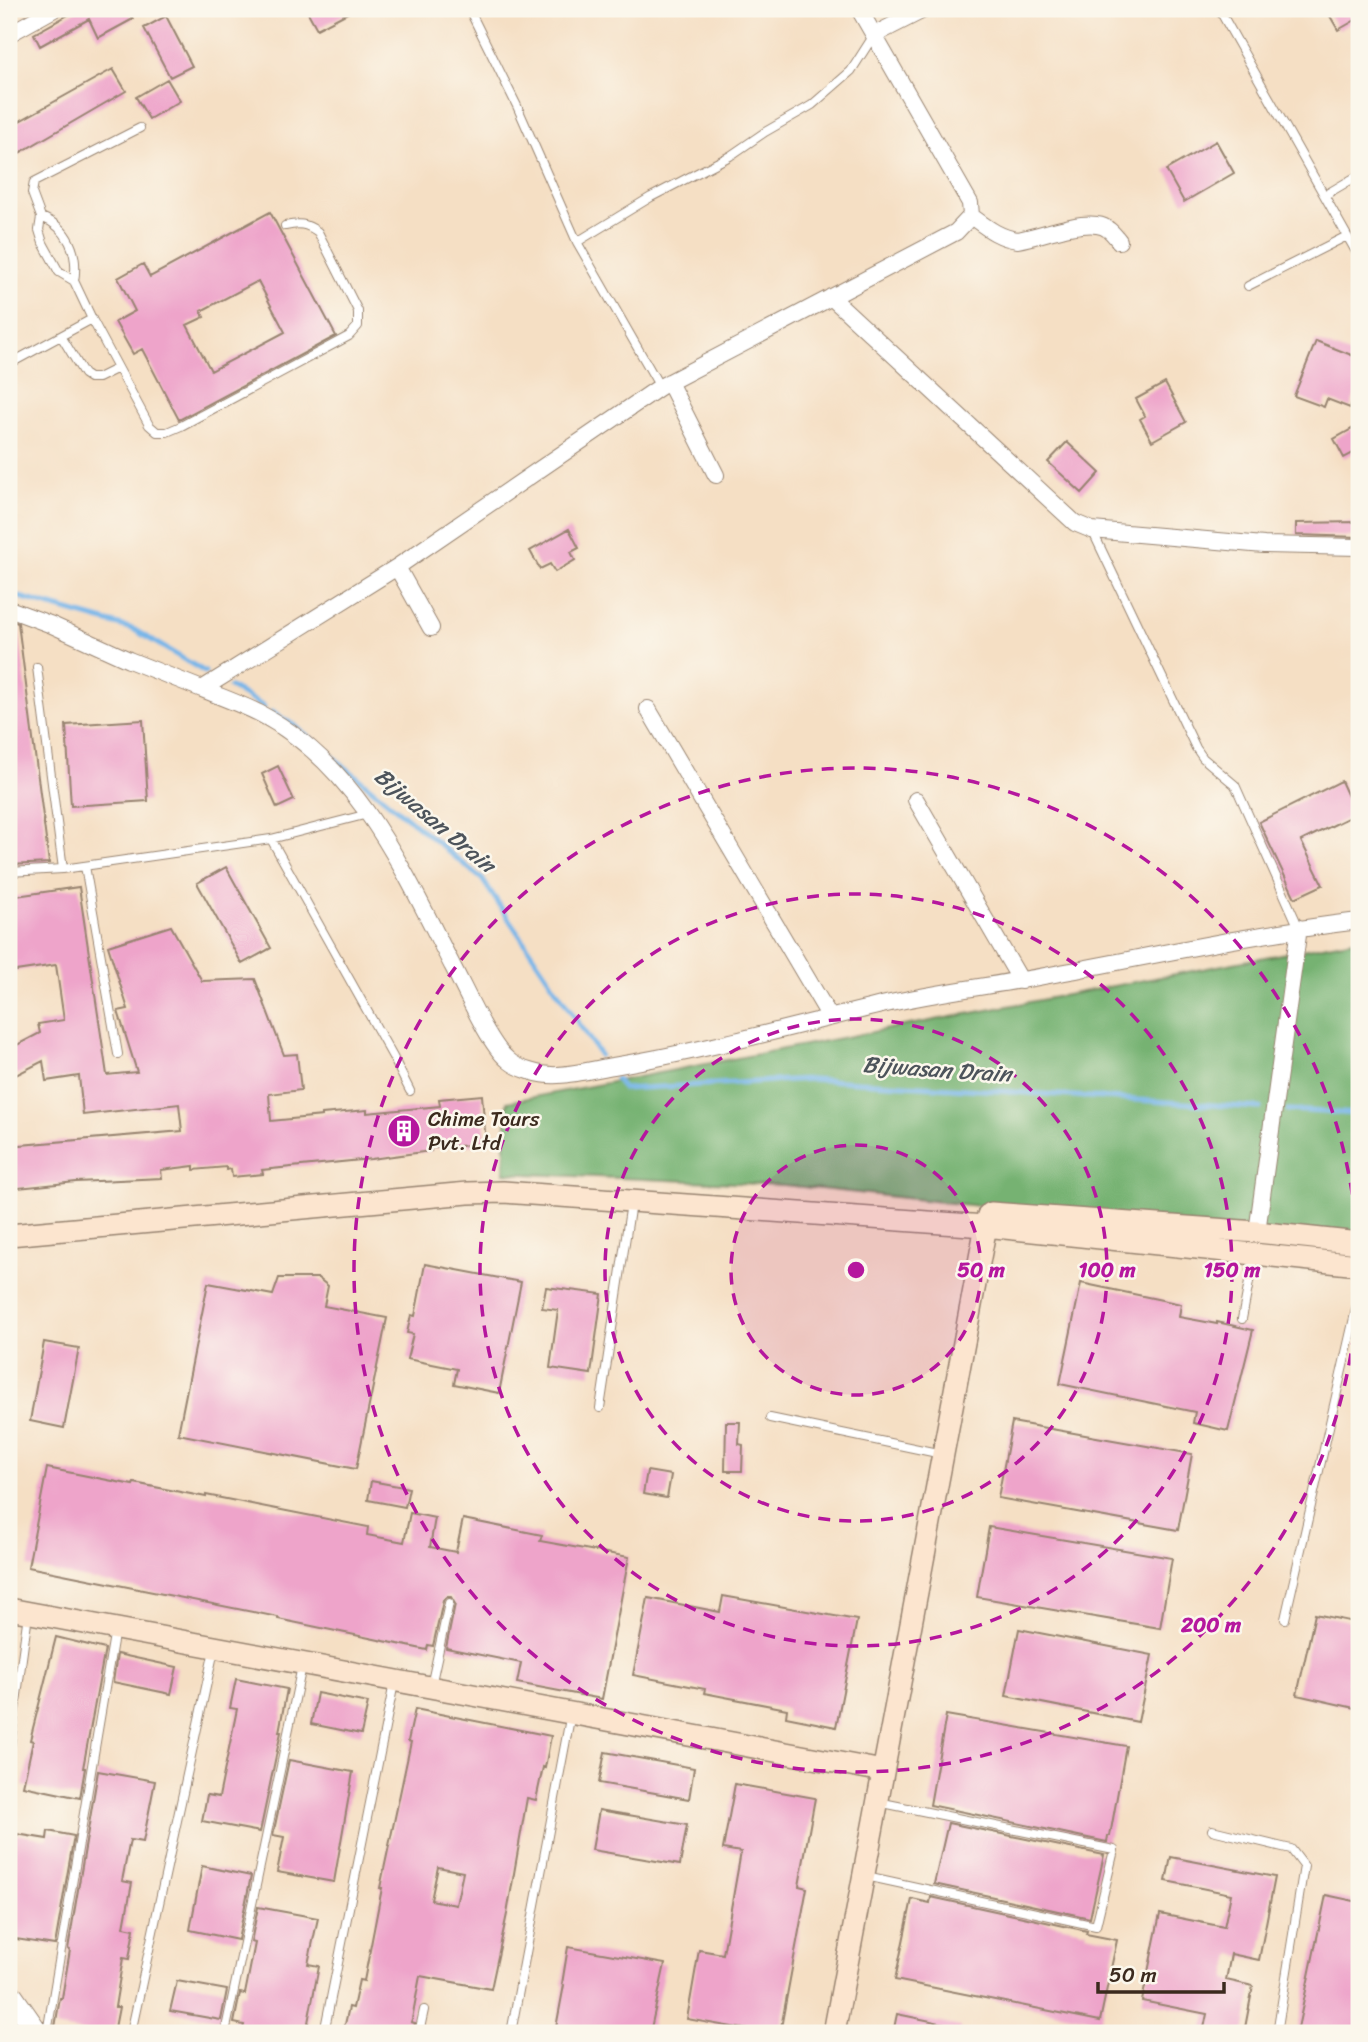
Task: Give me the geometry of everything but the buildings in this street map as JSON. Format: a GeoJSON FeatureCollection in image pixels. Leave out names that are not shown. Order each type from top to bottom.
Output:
{"type":"FeatureCollection","features":[{"type":"Feature","properties":{"kind":"street"},"geometry":{"type":"LineString","coordinates":[[9,34],[54,9]]}},
{"type":"Feature","properties":{"kind":"street"},"geometry":{"type":"LineString","coordinates":[[202,689],[397,567],[664,385],[965,225],[971,216],[970,203],[859,9]]}},
{"type":"Feature","properties":{"kind":"street"},"geometry":{"type":"LineString","coordinates":[[874,35],[925,9]]}},
{"type":"Feature","properties":{"kind":"street"},"geometry":{"type":"LineString","coordinates":[[971,216],[999,236],[1008,239],[1018,240],[1098,225],[1111,231],[1119,241]]}},
{"type":"Feature","properties":{"kind":"street"},"geometry":{"type":"LineString","coordinates":[[831,297],[1075,523],[1092,530],[1264,545],[1359,547]]}},
{"type":"Feature","properties":{"kind":"street"},"geometry":{"type":"LineString","coordinates":[[664,385],[716,475]]}},
{"type":"Feature","properties":{"kind":"street"},"geometry":{"type":"LineString","coordinates":[[397,567],[431,628]]}},
{"type":"Feature","properties":{"kind":"street"},"geometry":{"type":"LineString","coordinates":[[9,609],[259,713],[324,762],[370,814],[398,861],[487,1030],[506,1059],[523,1069],[555,1076],[671,1056],[950,991],[1021,981],[1299,928],[1359,921]]}},
{"type":"Feature","properties":{"kind":"street"},"geometry":{"type":"LineString","coordinates":[[648,709],[830,1017]]}},
{"type":"Feature","properties":{"kind":"street"},"geometry":{"type":"LineString","coordinates":[[916,800],[1021,981]]}},
{"type":"Feature","properties":{"kind":"street"},"geometry":{"type":"LineString","coordinates":[[1257,1233],[1299,928]]}},
{"type":"Feature","properties":{"kind":"street"},"geometry":{"type":"LineString","coordinates":[[9,1222],[480,1180],[986,1220],[1254,1256],[1359,1265]]}},
{"type":"Feature","properties":{"kind":"street"},"geometry":{"type":"LineString","coordinates":[[9,1235],[468,1193],[533,1193],[1257,1233],[1359,1243]]}},
{"type":"Feature","properties":{"kind":"street"},"geometry":{"type":"LineString","coordinates":[[834,2033],[986,1220]]}},
{"type":"Feature","properties":{"kind":"street"},"geometry":{"type":"LineString","coordinates":[[19,1611],[883,1770]]}},
{"type":"Feature","properties":{"kind":"street"},"geometry":{"type":"LineString","coordinates":[[9,1993],[31,2033]]}},
{"type":"Feature","properties":{"kind":"lane"},"geometry":{"type":"LineString","coordinates":[[469,9],[517,106],[578,242],[664,385]]}},
{"type":"Feature","properties":{"kind":"lane"},"geometry":{"type":"LineString","coordinates":[[1219,9],[1359,257]]}},
{"type":"Feature","properties":{"kind":"lane"},"geometry":{"type":"LineString","coordinates":[[578,242],[651,197],[730,156],[811,105],[851,71],[874,35]]}},
{"type":"Feature","properties":{"kind":"lane"},"geometry":{"type":"LineString","coordinates":[[74,281],[59,272],[43,243],[41,217],[32,193],[34,182],[140,128]]}},
{"type":"Feature","properties":{"kind":"lane"},"geometry":{"type":"LineString","coordinates":[[1325,195],[1359,175]]}},
{"type":"Feature","properties":{"kind":"lane"},"geometry":{"type":"LineString","coordinates":[[41,217],[52,221],[66,234],[76,257],[74,281],[149,425],[157,432],[167,432],[349,336],[358,327],[358,312],[318,232],[309,225],[298,223],[285,226]]}},
{"type":"Feature","properties":{"kind":"lane"},"geometry":{"type":"LineString","coordinates":[[1248,286],[1347,236]]}},
{"type":"Feature","properties":{"kind":"lane"},"geometry":{"type":"LineString","coordinates":[[9,364],[92,319]]}},
{"type":"Feature","properties":{"kind":"lane"},"geometry":{"type":"LineString","coordinates":[[61,336],[84,374],[90,378],[98,378],[118,368]]}},
{"type":"Feature","properties":{"kind":"lane"},"geometry":{"type":"LineString","coordinates":[[1092,530],[1196,748],[1203,758],[1227,776],[1241,797],[1299,928]]}},
{"type":"Feature","properties":{"kind":"lane"},"geometry":{"type":"LineString","coordinates":[[37,667],[63,869]]}},
{"type":"Feature","properties":{"kind":"lane"},"geometry":{"type":"LineString","coordinates":[[9,873],[63,869],[271,839],[370,814]]}},
{"type":"Feature","properties":{"kind":"lane"},"geometry":{"type":"LineString","coordinates":[[271,839],[410,1091]]}},
{"type":"Feature","properties":{"kind":"lane"},"geometry":{"type":"LineString","coordinates":[[85,866],[118,1054]]}},
{"type":"Feature","properties":{"kind":"lane"},"geometry":{"type":"LineString","coordinates":[[600,1408],[631,1200]]}},
{"type":"Feature","properties":{"kind":"lane"},"geometry":{"type":"LineString","coordinates":[[1242,1319],[1254,1256]]}},
{"type":"Feature","properties":{"kind":"lane"},"geometry":{"type":"LineString","coordinates":[[1285,1619],[1359,1296]]}},
{"type":"Feature","properties":{"kind":"lane"},"geometry":{"type":"LineString","coordinates":[[770,1418],[942,1454]]}},
{"type":"Feature","properties":{"kind":"lane"},"geometry":{"type":"LineString","coordinates":[[431,1687],[449,1604]]}},
{"type":"Feature","properties":{"kind":"lane"},"geometry":{"type":"LineString","coordinates":[[9,1754],[19,1611]]}},
{"type":"Feature","properties":{"kind":"lane"},"geometry":{"type":"LineString","coordinates":[[47,2033],[115,1629]]}},
{"type":"Feature","properties":{"kind":"lane"},"geometry":{"type":"LineString","coordinates":[[131,2033],[215,1647]]}},
{"type":"Feature","properties":{"kind":"lane"},"geometry":{"type":"LineString","coordinates":[[225,2033],[303,1663]]}},
{"type":"Feature","properties":{"kind":"lane"},"geometry":{"type":"LineString","coordinates":[[324,2033],[394,1680]]}},
{"type":"Feature","properties":{"kind":"lane"},"geometry":{"type":"LineString","coordinates":[[510,2033],[571,1713]]}},
{"type":"Feature","properties":{"kind":"lane"},"geometry":{"type":"LineString","coordinates":[[863,1876],[1096,1926],[1114,1850],[877,1801]]}},
{"type":"Feature","properties":{"kind":"lane"},"geometry":{"type":"LineString","coordinates":[[1212,1830],[1291,1849],[1304,1866],[1277,2033]]}},
{"type":"Feature","properties":{"kind":"lane"},"geometry":{"type":"LineString","coordinates":[[9,1980],[47,2033]]}},
{"type":"Feature","properties":{"kind":"lane"},"geometry":{"type":"LineString","coordinates":[[419,2033],[424,2010]]}},
{"type":"Feature","properties":{"kind":"green space"},"geometry":{"type":"Polygon","coordinates":[[[1359,939],[1359,1247],[784,1185],[504,1173],[507,1102],[1359,939]]]}},
{"type":"Feature","properties":{"kind":"waterway","name":"Bijwasan Drain"},"geometry":{"type":"LineString","coordinates":[[9,594],[133,629],[205,672]]}},
{"type":"Feature","properties":{"kind":"waterway","name":"Bijwasan Drain"},"geometry":{"type":"LineString","coordinates":[[230,687],[264,707]]}},
{"type":"Feature","properties":{"kind":"waterway","name":"Bijwasan Drain"},"geometry":{"type":"LineString","coordinates":[[272,712],[295,726],[482,879],[600,1055]]}},
{"type":"Feature","properties":{"kind":"waterway","name":"Bijwasan Drain"},"geometry":{"type":"LineString","coordinates":[[616,1079],[623,1089],[811,1079],[1260,1108]]}},
{"type":"Feature","properties":{"kind":"waterway","name":"Bijwasan Drain"},"geometry":{"type":"LineString","coordinates":[[1288,1110],[1359,1114]]}},
{"type":"Feature","properties":{"kind":"place","name":"Chime Tours Pvt. Ltd"},"geometry":{"type":"Point","coordinates":[404,1131]}}]}
